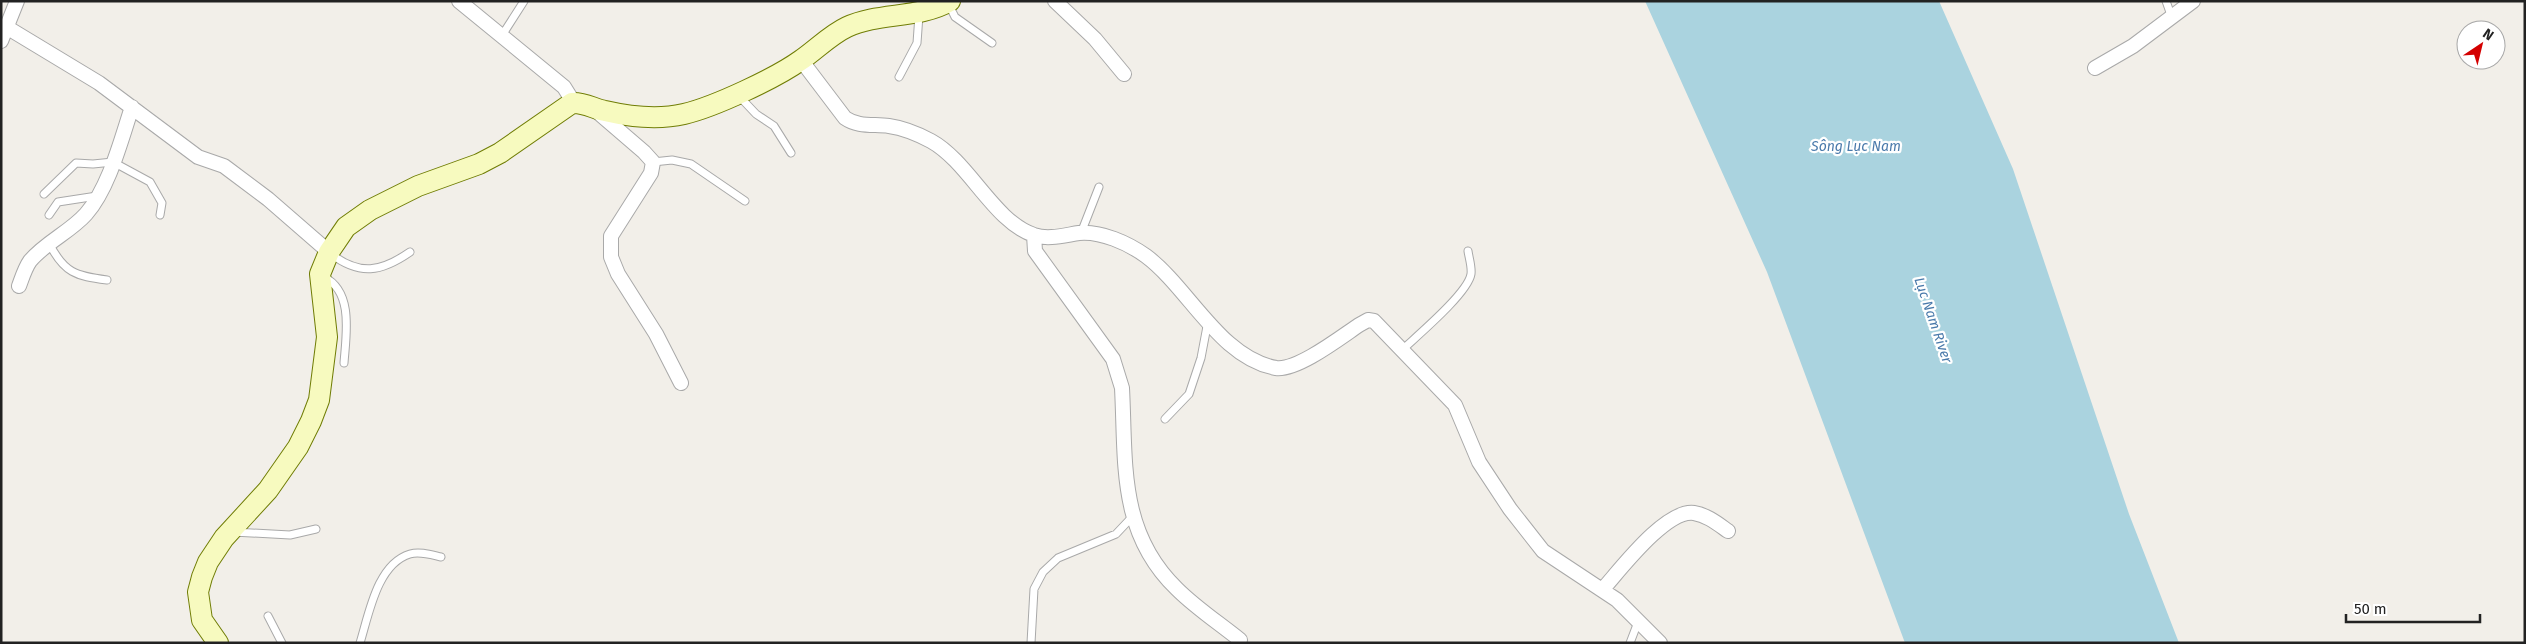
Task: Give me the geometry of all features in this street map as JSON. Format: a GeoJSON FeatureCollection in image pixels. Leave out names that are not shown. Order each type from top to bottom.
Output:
{"type":"FeatureCollection","features":[{"type":"Feature","properties":{"kind":"street"},"geometry":{"type":"LineString","coordinates":[[1,41],[8,28],[17,1]]}},
{"type":"Feature","properties":{"kind":"street"},"geometry":{"type":"LineString","coordinates":[[459,1],[564,87],[574,103]]}},
{"type":"Feature","properties":{"kind":"street"},"geometry":{"type":"LineString","coordinates":[[1055,1],[1095,39],[1124,74]]}},
{"type":"Feature","properties":{"kind":"street"},"geometry":{"type":"LineString","coordinates":[[2095,68],[2133,46],[2192,1]]}},
{"type":"Feature","properties":{"kind":"street"},"geometry":{"type":"LineString","coordinates":[[218,643],[202,620],[198,592],[208,562],[230,532],[268,490],[306,433],[319,400],[327,337],[320,274],[329,252],[346,227],[370,210],[418,186],[479,164],[500,153],[566,106],[574,103],[579,102],[594,108],[649,118],[685,114],[737,94],[801,60],[820,43],[848,26],[919,12],[949,2]]}},
{"type":"Feature","properties":{"kind":"street"},"geometry":{"type":"LineString","coordinates":[[8,28],[99,83],[198,157],[224,166],[268,199],[329,252]]}},
{"type":"Feature","properties":{"kind":"street"},"geometry":{"type":"LineString","coordinates":[[801,60],[845,118],[853,124],[888,126],[906,130],[931,141],[947,152],[997,208],[1020,228],[1034,236],[1057,237],[1081,233],[1097,234],[1115,240],[1145,255],[1178,285],[1208,321],[1239,351],[1258,362],[1278,368],[1294,366],[1368,320],[1374,321],[1383,328],[1455,405],[1479,462],[1510,509],[1544,551],[1568,569],[1603,589],[1660,643]]}},
{"type":"Feature","properties":{"kind":"street"},"geometry":{"type":"LineString","coordinates":[[19,286],[30,262],[49,243],[75,226],[88,212],[98,196],[113,162],[132,107]]}},
{"type":"Feature","properties":{"kind":"street"},"geometry":{"type":"LineString","coordinates":[[594,108],[653,162],[650,173],[611,236],[609,246],[618,274],[656,334],[681,382]]}},
{"type":"Feature","properties":{"kind":"street"},"geometry":{"type":"LineString","coordinates":[[1034,236],[1035,251],[1113,358],[1119,374],[1122,388],[1127,497],[1139,535],[1152,559],[1177,589],[1240,640]]}},
{"type":"Feature","properties":{"kind":"street"},"geometry":{"type":"LineString","coordinates":[[1603,589],[1647,540],[1681,515],[1692,513],[1706,517],[1728,531]]}},
{"type":"Feature","properties":{"kind":"lane"},"geometry":{"type":"LineString","coordinates":[[516,1],[518,12]]}},
{"type":"Feature","properties":{"kind":"lane"},"geometry":{"type":"LineString","coordinates":[[501,37],[524,1]]}},
{"type":"Feature","properties":{"kind":"lane"},"geometry":{"type":"LineString","coordinates":[[2166,1],[2172,18]]}},
{"type":"Feature","properties":{"kind":"lane"},"geometry":{"type":"LineString","coordinates":[[949,2],[955,17],[992,43]]}},
{"type":"Feature","properties":{"kind":"lane"},"geometry":{"type":"LineString","coordinates":[[899,76],[917,43],[919,12]]}},
{"type":"Feature","properties":{"kind":"lane"},"geometry":{"type":"LineString","coordinates":[[737,94],[756,114],[774,126],[791,153]]}},
{"type":"Feature","properties":{"kind":"lane"},"geometry":{"type":"LineString","coordinates":[[653,162],[672,160],[691,164],[745,201]]}},
{"type":"Feature","properties":{"kind":"lane"},"geometry":{"type":"LineString","coordinates":[[44,194],[76,163],[113,162],[150,182],[162,203],[160,215]]}},
{"type":"Feature","properties":{"kind":"lane"},"geometry":{"type":"LineString","coordinates":[[1081,233],[1099,187]]}},
{"type":"Feature","properties":{"kind":"lane"},"geometry":{"type":"LineString","coordinates":[[48,215],[58,202],[98,196]]}},
{"type":"Feature","properties":{"kind":"lane"},"geometry":{"type":"LineString","coordinates":[[49,243],[66,266],[80,277],[107,280]]}},
{"type":"Feature","properties":{"kind":"lane"},"geometry":{"type":"LineString","coordinates":[[1402,350],[1456,299],[1472,272],[1468,251]]}},
{"type":"Feature","properties":{"kind":"lane"},"geometry":{"type":"LineString","coordinates":[[329,252],[346,265],[363,269],[394,263],[410,252]]}},
{"type":"Feature","properties":{"kind":"lane"},"geometry":{"type":"LineString","coordinates":[[320,274],[332,281],[343,297],[347,328],[344,363]]}},
{"type":"Feature","properties":{"kind":"lane"},"geometry":{"type":"LineString","coordinates":[[1165,419],[1189,394],[1198,367],[1208,321]]}},
{"type":"Feature","properties":{"kind":"lane"},"geometry":{"type":"LineString","coordinates":[[1030,643],[1034,589],[1043,572],[1058,558],[1116,534],[1134,516]]}},
{"type":"Feature","properties":{"kind":"lane"},"geometry":{"type":"LineString","coordinates":[[230,532],[290,535],[316,529]]}},
{"type":"Feature","properties":{"kind":"lane"},"geometry":{"type":"LineString","coordinates":[[360,643],[382,577],[393,564],[410,554],[424,553],[441,557]]}},
{"type":"Feature","properties":{"kind":"lane"},"geometry":{"type":"LineString","coordinates":[[268,616],[282,643]]}},
{"type":"Feature","properties":{"kind":"lane"},"geometry":{"type":"LineString","coordinates":[[1630,643],[1638,622]]}},
{"type":"Feature","properties":{"kind":"water","name":"Sông Lục Nam"},"geometry":{"type":"Polygon","coordinates":[[[1645,1],[1939,1],[2013,169],[2129,514],[2179,643],[1905,643],[1767,272],[1645,1]]]}},
{"type":"Feature","properties":{"kind":"water label","name":"Lục Nam River"},"geometry":{"type":"Point","coordinates":[1933,320]}}]}
